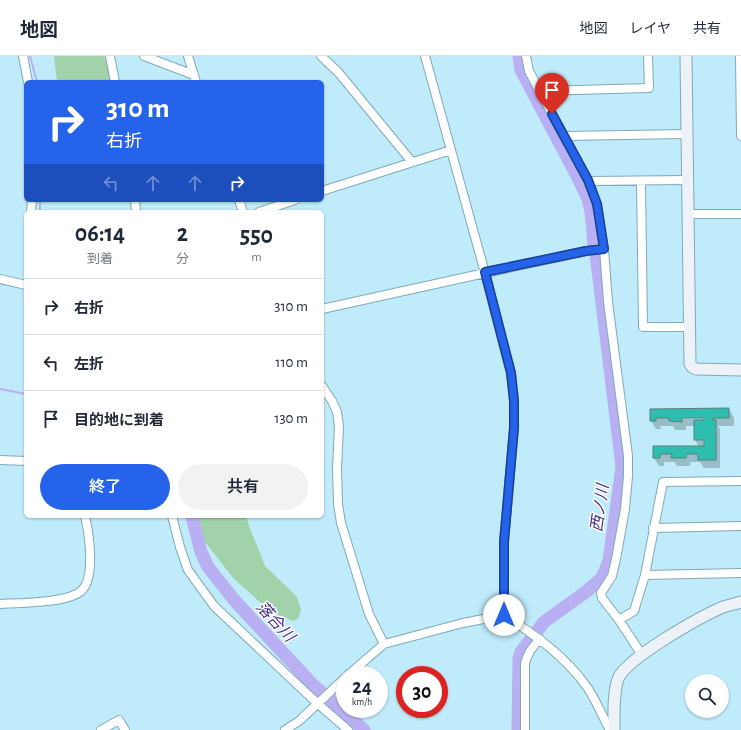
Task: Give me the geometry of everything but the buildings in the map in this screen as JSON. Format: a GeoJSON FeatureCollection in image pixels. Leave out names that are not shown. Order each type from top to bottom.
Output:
{"type":"FeatureCollection","features":[{"type":"Feature","properties":{"kind":"street"},"geometry":{"type":"LineString","coordinates":[[23,56],[28,80]]}},
{"type":"Feature","properties":{"kind":"street"},"geometry":{"type":"LineString","coordinates":[[110,56],[116,80]]}},
{"type":"Feature","properties":{"kind":"street"},"geometry":{"type":"LineString","coordinates":[[144,56],[195,79]]}},
{"type":"Feature","properties":{"kind":"street"},"geometry":{"type":"LineString","coordinates":[[188,56],[195,79]]}},
{"type":"Feature","properties":{"kind":"street"},"geometry":{"type":"LineString","coordinates":[[321,56],[338,72],[412,162]]}},
{"type":"Feature","properties":{"kind":"street"},"geometry":{"type":"LineString","coordinates":[[425,56],[485,272],[511,373],[514,401],[514,428],[504,542],[504,615]]}},
{"type":"Feature","properties":{"kind":"street"},"geometry":{"type":"LineString","coordinates":[[526,56],[529,71],[588,180],[597,204],[604,249],[608,302],[628,456],[625,509],[616,559],[612,576],[601,593],[602,598],[619,620],[642,655]]}},
{"type":"Feature","properties":{"kind":"street"},"geometry":{"type":"LineString","coordinates":[[540,91],[649,88],[648,56]]}},
{"type":"Feature","properties":{"kind":"street"},"geometry":{"type":"LineString","coordinates":[[686,56],[689,359],[692,367],[696,369],[741,370]]}},
{"type":"Feature","properties":{"kind":"street"},"geometry":{"type":"LineString","coordinates":[[740,56],[741,136]]}},
{"type":"Feature","properties":{"kind":"street"},"geometry":{"type":"LineString","coordinates":[[564,136],[686,134]]}},
{"type":"Feature","properties":{"kind":"street"},"geometry":{"type":"LineString","coordinates":[[324,190],[451,150]]}},
{"type":"Feature","properties":{"kind":"street"},"geometry":{"type":"LineString","coordinates":[[588,180],[687,180]]}},
{"type":"Feature","properties":{"kind":"street"},"geometry":{"type":"LineString","coordinates":[[641,181],[642,327],[689,327]]}},
{"type":"Feature","properties":{"kind":"street"},"geometry":{"type":"LineString","coordinates":[[265,210],[290,202]]}},
{"type":"Feature","properties":{"kind":"street"},"geometry":{"type":"LineString","coordinates":[[688,214],[741,214]]}},
{"type":"Feature","properties":{"kind":"street"},"geometry":{"type":"LineString","coordinates":[[324,309],[485,272],[586,251],[604,249]]}},
{"type":"Feature","properties":{"kind":"street"},"geometry":{"type":"LineString","coordinates":[[0,279],[24,285]]}},
{"type":"Feature","properties":{"kind":"street"},"geometry":{"type":"LineString","coordinates":[[324,389],[337,412],[339,426],[337,469],[338,504],[341,523],[369,614],[384,644]]}},
{"type":"Feature","properties":{"kind":"street"},"geometry":{"type":"LineString","coordinates":[[0,460],[24,461]]}},
{"type":"Feature","properties":{"kind":"street"},"geometry":{"type":"LineString","coordinates":[[619,620],[634,611],[645,575],[662,482],[741,481]]}},
{"type":"Feature","properties":{"kind":"street"},"geometry":{"type":"LineString","coordinates":[[0,604],[60,600],[81,591],[88,581],[90,570],[89,533],[85,518]]}},
{"type":"Feature","properties":{"kind":"street"},"geometry":{"type":"LineString","coordinates":[[173,518],[188,570],[214,606],[348,730]]}},
{"type":"Feature","properties":{"kind":"street"},"geometry":{"type":"LineString","coordinates":[[653,528],[741,526]]}},
{"type":"Feature","properties":{"kind":"street"},"geometry":{"type":"LineString","coordinates":[[645,575],[741,573]]}},
{"type":"Feature","properties":{"kind":"street"},"geometry":{"type":"LineString","coordinates":[[614,730],[615,693],[619,677],[628,666],[642,655],[702,617],[726,606],[741,602]]}},
{"type":"Feature","properties":{"kind":"street"},"geometry":{"type":"LineString","coordinates":[[358,666],[384,644],[463,623],[504,615],[562,657],[587,687],[610,730]]}},
{"type":"Feature","properties":{"kind":"street"},"geometry":{"type":"LineString","coordinates":[[525,730],[525,664],[526,657],[535,636]]}},
{"type":"Feature","properties":{"kind":"street"},"geometry":{"type":"LineString","coordinates":[[285,730],[299,721],[336,686]]}},
{"type":"Feature","properties":{"kind":"street"},"geometry":{"type":"LineString","coordinates":[[100,730],[120,720],[125,730]]}},
{"type":"Feature","properties":{"kind":"green space"},"geometry":{"type":"Polygon","coordinates":[[[54,56],[104,56],[110,70],[110,80],[57,80],[54,56]]]}},
{"type":"Feature","properties":{"kind":"green space"},"geometry":{"type":"Polygon","coordinates":[[[190,518],[247,518],[265,566],[297,597],[301,610],[298,619],[293,621],[271,612],[234,579],[198,533],[190,518]]]}},
{"type":"Feature","properties":{"kind":"waterway","name":"落合川"},"geometry":{"type":"LineString","coordinates":[[30,56],[36,80]]}},
{"type":"Feature","properties":{"kind":"waterway","name":"西ノ川"},"geometry":{"type":"LineString","coordinates":[[519,56],[521,70],[588,199],[591,212],[594,244]]}},
{"type":"Feature","properties":{"kind":"waterway","name":"落合川"},"geometry":{"type":"LineString","coordinates":[[40,202],[40,210]]}},
{"type":"Feature","properties":{"kind":"waterway","name":"西ノ川"},"geometry":{"type":"LineString","coordinates":[[518,730],[519,659],[521,652],[544,622],[587,591],[602,578],[609,561],[622,467],[596,254]]}},
{"type":"Feature","properties":{"kind":"waterway"},"geometry":{"type":"LineString","coordinates":[[0,389],[24,394]]}},
{"type":"Feature","properties":{"kind":"waterway","name":"落合川"},"geometry":{"type":"LineString","coordinates":[[192,518],[201,552],[208,567],[235,601],[314,686],[364,730]]}},
{"type":"Feature","properties":{"kind":"route"},"geometry":{"type":"LineString","coordinates":[[504,615],[504,542],[514,428],[514,401],[511,373],[485,272],[586,251],[604,249],[597,204],[588,180],[552,114]]}}]}
